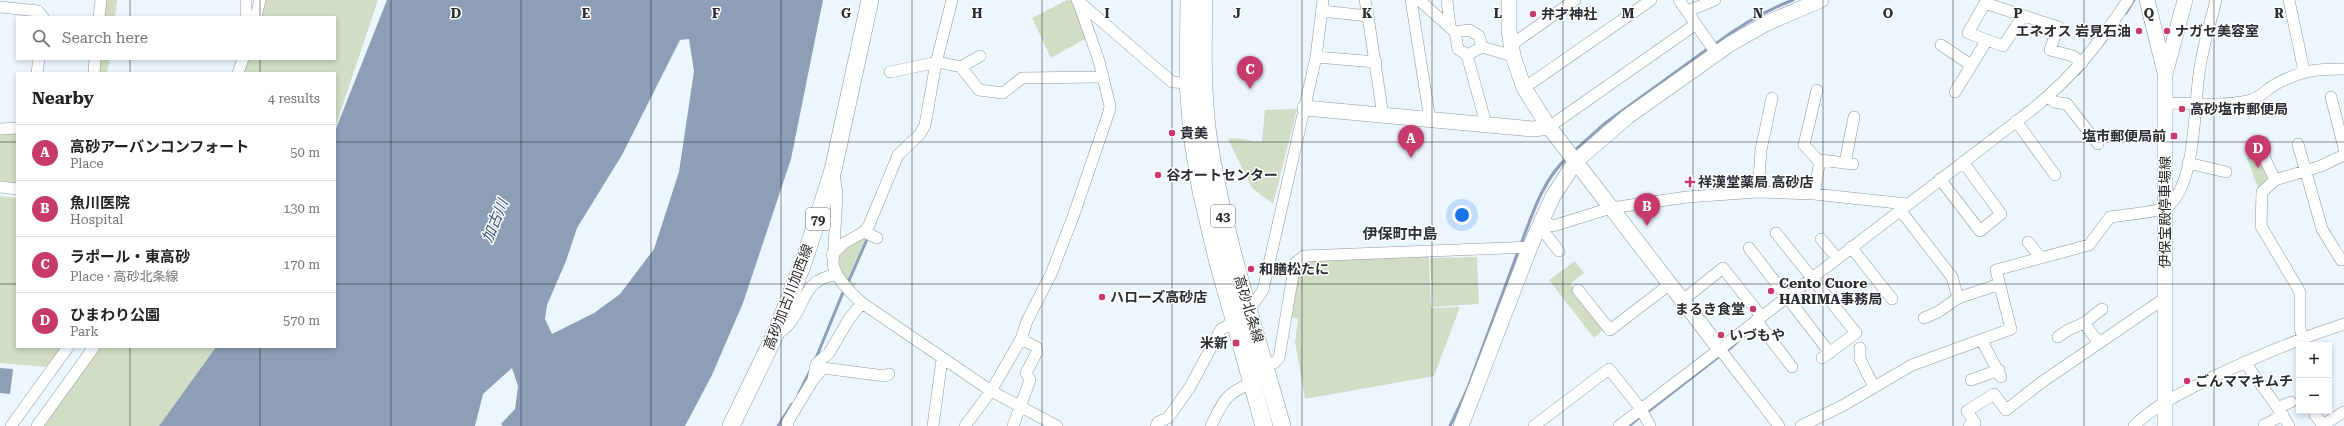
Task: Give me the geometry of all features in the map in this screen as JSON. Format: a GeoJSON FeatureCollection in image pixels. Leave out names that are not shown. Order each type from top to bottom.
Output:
{"type":"FeatureCollection","features":[{"type":"Feature","properties":{"kind":"main road","name":"高砂加古川加西線"},"geometry":{"type":"LineString","coordinates":[[731,426],[775,335],[802,266],[833,170],[870,0]]}},
{"type":"Feature","properties":{"kind":"main road","name":"高砂北条線"},"geometry":{"type":"LineString","coordinates":[[1189,0],[1196,83],[1208,134],[1215,178],[1237,270],[1249,307],[1282,426]]}},
{"type":"Feature","properties":{"kind":"main road","name":"高砂北条線"},"geometry":{"type":"LineString","coordinates":[[1204,0],[1192,135],[1201,190],[1217,259],[1236,319],[1251,383],[1264,426]]}},
{"type":"Feature","properties":{"kind":"street"},"geometry":{"type":"LineString","coordinates":[[99,16],[101,0]]}},
{"type":"Feature","properties":{"kind":"street"},"geometry":{"type":"LineString","coordinates":[[246,0],[246,16]]}},
{"type":"Feature","properties":{"kind":"street"},"geometry":{"type":"LineString","coordinates":[[256,16],[260,0]]}},
{"type":"Feature","properties":{"kind":"street"},"geometry":{"type":"LineString","coordinates":[[832,255],[844,243],[870,235],[869,225],[898,155],[920,134],[925,125],[952,0]]}},
{"type":"Feature","properties":{"kind":"street"},"geometry":{"type":"LineString","coordinates":[[1365,0],[1376,62],[1383,116]]}},
{"type":"Feature","properties":{"kind":"street"},"geometry":{"type":"LineString","coordinates":[[1411,0],[1430,120]]}},
{"type":"Feature","properties":{"kind":"street"},"geometry":{"type":"LineString","coordinates":[[1419,0],[1453,30],[1469,30],[1479,36],[1482,47]]}},
{"type":"Feature","properties":{"kind":"street"},"geometry":{"type":"LineString","coordinates":[[1447,0],[1458,49],[1467,55],[1486,124]]}},
{"type":"Feature","properties":{"kind":"street"},"geometry":{"type":"LineString","coordinates":[[1509,0],[1512,50],[1524,88],[1549,127],[1779,426]]}},
{"type":"Feature","properties":{"kind":"street"},"geometry":{"type":"LineString","coordinates":[[1467,55],[1482,47],[1512,50],[1575,0]]}},
{"type":"Feature","properties":{"kind":"street"},"geometry":{"type":"LineString","coordinates":[[1524,88],[1651,0]]}},
{"type":"Feature","properties":{"kind":"street"},"geometry":{"type":"LineString","coordinates":[[1679,0],[1716,53]]}},
{"type":"Feature","properties":{"kind":"street"},"geometry":{"type":"LineString","coordinates":[[1688,11],[1715,0]]}},
{"type":"Feature","properties":{"kind":"street"},"geometry":{"type":"LineString","coordinates":[[1461,426],[1530,247],[1556,191],[1576,161],[1626,116],[1716,53],[1767,23],[1821,0]]}},
{"type":"Feature","properties":{"kind":"street"},"geometry":{"type":"LineString","coordinates":[[1618,426],[1719,348],[1759,321],[1786,297],[1940,179],[2018,125],[2082,63],[2099,43],[2128,0]]}},
{"type":"Feature","properties":{"kind":"street"},"geometry":{"type":"LineString","coordinates":[[2147,0],[2165,74]]}},
{"type":"Feature","properties":{"kind":"street","name":"伊保宝殿停車場線"},"geometry":{"type":"LineString","coordinates":[[2165,426],[2165,74],[2185,0]]}},
{"type":"Feature","properties":{"kind":"street"},"geometry":{"type":"LineString","coordinates":[[1801,426],[1874,388],[1912,365],[2011,329],[1996,270],[2089,245],[2110,217],[2165,208],[2178,196],[2188,163],[2195,126],[2196,103],[2203,51],[2216,0]]}},
{"type":"Feature","properties":{"kind":"street"},"geometry":{"type":"LineString","coordinates":[[2289,0],[2304,71]]}},
{"type":"Feature","properties":{"kind":"street"},"geometry":{"type":"LineString","coordinates":[[1077,1],[1172,82],[1196,83]]}},
{"type":"Feature","properties":{"kind":"street"},"geometry":{"type":"LineString","coordinates":[[965,426],[991,391],[1021,339],[1058,255],[1109,112],[1110,106],[1103,75],[1077,1]]}},
{"type":"Feature","properties":{"kind":"street"},"geometry":{"type":"LineString","coordinates":[[2023,16],[2003,46],[1968,33],[1985,3],[2058,27],[2050,50],[2073,56],[2082,63]]}},
{"type":"Feature","properties":{"kind":"street"},"geometry":{"type":"LineString","coordinates":[[1156,426],[1158,422],[1168,418],[1190,387],[1221,329],[1228,327],[1257,300],[1263,290],[1316,57],[1322,6],[1368,16]]}},
{"type":"Feature","properties":{"kind":"street"},"geometry":{"type":"LineString","coordinates":[[0,7],[38,11],[42,16]]}},
{"type":"Feature","properties":{"kind":"street"},"geometry":{"type":"LineString","coordinates":[[1305,108],[1533,129],[1549,127],[1696,24]]}},
{"type":"Feature","properties":{"kind":"street"},"geometry":{"type":"LineString","coordinates":[[1955,92],[1987,40]]}},
{"type":"Feature","properties":{"kind":"street"},"geometry":{"type":"LineString","coordinates":[[1942,45],[1972,65]]}},
{"type":"Feature","properties":{"kind":"street"},"geometry":{"type":"LineString","coordinates":[[961,67],[980,56]]}},
{"type":"Feature","properties":{"kind":"street"},"geometry":{"type":"LineString","coordinates":[[1316,57],[1376,62]]}},
{"type":"Feature","properties":{"kind":"street"},"geometry":{"type":"LineString","coordinates":[[37,72],[40,60]]}},
{"type":"Feature","properties":{"kind":"street"},"geometry":{"type":"LineString","coordinates":[[94,72],[95,60]]}},
{"type":"Feature","properties":{"kind":"street"},"geometry":{"type":"LineString","coordinates":[[238,72],[243,60]]}},
{"type":"Feature","properties":{"kind":"street"},"geometry":{"type":"LineString","coordinates":[[890,72],[939,62],[961,67],[979,90],[1003,93],[1022,78],[1097,77],[1103,75]]}},
{"type":"Feature","properties":{"kind":"street"},"geometry":{"type":"LineString","coordinates":[[2166,103],[2235,102],[2251,100],[2261,96],[2276,84],[2304,71],[2344,69]]}},
{"type":"Feature","properties":{"kind":"street"},"geometry":{"type":"LineString","coordinates":[[1818,95],[1798,144],[1816,159],[1849,164],[1856,124]]}},
{"type":"Feature","properties":{"kind":"street"},"geometry":{"type":"LineString","coordinates":[[2048,96],[2054,102],[2067,104],[2098,144]]}},
{"type":"Feature","properties":{"kind":"street"},"geometry":{"type":"LineString","coordinates":[[1758,192],[1762,119],[1772,98]]}},
{"type":"Feature","properties":{"kind":"street"},"geometry":{"type":"LineString","coordinates":[[2330,104],[2344,148]]}},
{"type":"Feature","properties":{"kind":"street"},"geometry":{"type":"LineString","coordinates":[[2018,125],[2050,173]]}},
{"type":"Feature","properties":{"kind":"street"},"geometry":{"type":"LineString","coordinates":[[0,129],[16,128]]}},
{"type":"Feature","properties":{"kind":"street"},"geometry":{"type":"LineString","coordinates":[[2263,142],[2265,159],[2275,180]]}},
{"type":"Feature","properties":{"kind":"street"},"geometry":{"type":"LineString","coordinates":[[2298,144],[2306,171],[2315,221],[2327,238],[2338,247],[2341,260]]}},
{"type":"Feature","properties":{"kind":"street"},"geometry":{"type":"LineString","coordinates":[[2303,338],[2300,328],[2300,292],[2261,226],[2262,192],[2275,180],[2320,166],[2344,155]]}},
{"type":"Feature","properties":{"kind":"street"},"geometry":{"type":"LineString","coordinates":[[1814,194],[1820,160]]}},
{"type":"Feature","properties":{"kind":"street"},"geometry":{"type":"LineString","coordinates":[[1940,179],[1980,231],[2001,214],[1963,162]]}},
{"type":"Feature","properties":{"kind":"street"},"geometry":{"type":"LineString","coordinates":[[2188,163],[2226,172]]}},
{"type":"Feature","properties":{"kind":"street"},"geometry":{"type":"LineString","coordinates":[[833,170],[837,194],[832,255],[839,279],[850,292],[862,303],[991,391],[1057,426]]}},
{"type":"Feature","properties":{"kind":"street"},"geometry":{"type":"LineString","coordinates":[[0,187],[16,189]]}},
{"type":"Feature","properties":{"kind":"street"},"geometry":{"type":"LineString","coordinates":[[1541,224],[1553,226],[1611,208],[1687,197],[1758,192],[1814,194],[1903,207],[1952,277],[1958,298]]}},
{"type":"Feature","properties":{"kind":"street"},"geometry":{"type":"LineString","coordinates":[[1541,224],[1559,251]]}},
{"type":"Feature","properties":{"kind":"street"},"geometry":{"type":"LineString","coordinates":[[1749,248],[1756,264],[1786,297],[1826,356],[1856,333],[1776,232]]}},
{"type":"Feature","properties":{"kind":"street"},"geometry":{"type":"LineString","coordinates":[[1785,244],[1794,236]]}},
{"type":"Feature","properties":{"kind":"street"},"geometry":{"type":"LineString","coordinates":[[1821,239],[1837,258]]}},
{"type":"Feature","properties":{"kind":"street"},"geometry":{"type":"LineString","coordinates":[[2028,242],[2041,258]]}},
{"type":"Feature","properties":{"kind":"street"},"geometry":{"type":"LineString","coordinates":[[1852,246],[1892,299]]}},
{"type":"Feature","properties":{"kind":"street"},"geometry":{"type":"LineString","coordinates":[[1265,365],[1274,363],[1279,358],[1295,263],[1304,256],[1530,247]]}},
{"type":"Feature","properties":{"kind":"street"},"geometry":{"type":"LineString","coordinates":[[1682,300],[1723,268],[1792,367]]}},
{"type":"Feature","properties":{"kind":"street"},"geometry":{"type":"LineString","coordinates":[[775,335],[784,330],[794,318],[814,282],[824,276],[839,279]]}},
{"type":"Feature","properties":{"kind":"street"},"geometry":{"type":"LineString","coordinates":[[1578,290],[1610,330],[1670,284]]}},
{"type":"Feature","properties":{"kind":"street"},"geometry":{"type":"LineString","coordinates":[[1924,318],[1938,312],[1958,298],[2000,284]]}},
{"type":"Feature","properties":{"kind":"street"},"geometry":{"type":"LineString","coordinates":[[1969,426],[1975,423],[1967,412],[1994,394],[2006,410],[2039,378],[2099,343],[2165,298]]}},
{"type":"Feature","properties":{"kind":"street"},"geometry":{"type":"LineString","coordinates":[[788,426],[787,423],[813,380],[823,368],[829,353],[849,319],[862,303]]}},
{"type":"Feature","properties":{"kind":"street"},"geometry":{"type":"LineString","coordinates":[[2058,337],[2068,330],[2084,323],[2102,309]]}},
{"type":"Feature","properties":{"kind":"street"},"geometry":{"type":"LineString","coordinates":[[2084,323],[2099,343]]}},
{"type":"Feature","properties":{"kind":"street"},"geometry":{"type":"LineString","coordinates":[[2134,426],[2164,402],[2245,362],[2303,338],[2344,324]]}},
{"type":"Feature","properties":{"kind":"street"},"geometry":{"type":"LineString","coordinates":[[1013,426],[1019,406],[1030,380],[1026,373],[1037,352],[1036,347],[1021,339]]}},
{"type":"Feature","properties":{"kind":"street"},"geometry":{"type":"LineString","coordinates":[[1971,379],[2000,373],[1982,340]]}},
{"type":"Feature","properties":{"kind":"street"},"geometry":{"type":"LineString","coordinates":[[11,426],[67,348]]}},
{"type":"Feature","properties":{"kind":"street"},"geometry":{"type":"LineString","coordinates":[[37,426],[93,348]]}},
{"type":"Feature","properties":{"kind":"street"},"geometry":{"type":"LineString","coordinates":[[1860,348],[1860,359],[1874,388]]}},
{"type":"Feature","properties":{"kind":"street"},"geometry":{"type":"LineString","coordinates":[[813,380],[816,364],[829,353]]}},
{"type":"Feature","properties":{"kind":"street"},"geometry":{"type":"LineString","coordinates":[[933,426],[942,359]]}},
{"type":"Feature","properties":{"kind":"street"},"geometry":{"type":"LineString","coordinates":[[2245,362],[2261,387],[2271,394],[2289,426]]}},
{"type":"Feature","properties":{"kind":"street"},"geometry":{"type":"LineString","coordinates":[[823,368],[885,376],[889,374]]}},
{"type":"Feature","properties":{"kind":"street"},"geometry":{"type":"LineString","coordinates":[[1534,426],[1609,369],[1641,409],[1650,426]]}},
{"type":"Feature","properties":{"kind":"street"},"geometry":{"type":"LineString","coordinates":[[1211,426],[1224,399],[1232,392],[1251,383]]}},
{"type":"Feature","properties":{"kind":"street"},"geometry":{"type":"LineString","coordinates":[[2264,425],[2290,402]]}},
{"type":"Feature","properties":{"kind":"street"},"geometry":{"type":"LineString","coordinates":[[2315,415],[2322,425],[2344,412]]}},
{"type":"Feature","properties":{"kind":"green space"},"geometry":{"type":"Polygon","coordinates":[[[104,0],[117,0],[115,16],[101,16],[104,0]]]}},
{"type":"Feature","properties":{"kind":"green space"},"geometry":{"type":"Polygon","coordinates":[[[266,0],[378,0],[336,125],[336,72],[243,72],[248,60],[336,60],[336,16],[262,16],[266,0]]]}},
{"type":"Feature","properties":{"kind":"green space"},"geometry":{"type":"Polygon","coordinates":[[[1067,0],[1071,0],[1075,4],[1089,37],[1051,58],[1032,18],[1067,0]]]}},
{"type":"Feature","properties":{"kind":"green space"},"geometry":{"type":"Polygon","coordinates":[[[97,60],[110,60],[107,72],[96,72],[97,60]]]}},
{"type":"Feature","properties":{"kind":"green space"},"geometry":{"type":"Polygon","coordinates":[[[1297,109],[1273,204],[1252,188],[1228,139],[1262,142],[1265,110],[1297,109]]]}},
{"type":"Feature","properties":{"kind":"green space"},"geometry":{"type":"Polygon","coordinates":[[[0,132],[16,132],[16,183],[0,181],[0,132]]]}},
{"type":"Feature","properties":{"kind":"green space"},"geometry":{"type":"Polygon","coordinates":[[[2247,158],[2262,159],[2269,177],[2258,188],[2247,158]]]}},
{"type":"Feature","properties":{"kind":"green space"},"geometry":{"type":"Polygon","coordinates":[[[0,196],[16,198],[16,348],[60,348],[47,367],[0,363],[0,196]]]}},
{"type":"Feature","properties":{"kind":"green space"},"geometry":{"type":"Polygon","coordinates":[[[866,237],[850,274],[851,281],[857,284],[852,288],[840,268],[838,256],[841,251],[866,237]]]}},
{"type":"Feature","properties":{"kind":"green space"},"geometry":{"type":"Polygon","coordinates":[[[1429,257],[1431,308],[1460,307],[1434,376],[1305,399],[1295,342],[1298,319],[1291,317],[1299,267],[1308,259],[1429,257]]]}},
{"type":"Feature","properties":{"kind":"green space"},"geometry":{"type":"Polygon","coordinates":[[[1477,257],[1479,304],[1433,307],[1430,258],[1477,257]]]}},
{"type":"Feature","properties":{"kind":"green space"},"geometry":{"type":"Polygon","coordinates":[[[1575,261],[1584,273],[1570,284],[1604,329],[1594,338],[1549,280],[1575,261]]]}},
{"type":"Feature","properties":{"kind":"green space"},"geometry":{"type":"Polygon","coordinates":[[[98,348],[215,348],[159,426],[42,426],[98,348]]]}},
{"type":"Feature","properties":{"kind":"water","name":"加古川"},"geometry":{"type":"Polygon","coordinates":[[[387,0],[823,0],[791,159],[743,303],[712,375],[685,426],[503,426],[501,424],[515,409],[518,386],[512,368],[483,394],[475,426],[159,426],[215,348],[336,348],[336,128],[387,0]],[[689,39],[680,40],[622,155],[577,228],[566,261],[547,305],[545,319],[552,334],[594,313],[620,294],[654,249],[679,172],[694,71],[689,39]]]}},
{"type":"Feature","properties":{"kind":"water"},"geometry":{"type":"Polygon","coordinates":[[[0,368],[13,369],[10,394],[0,393],[0,368]]]}},
{"type":"Feature","properties":{"kind":"waterway"},"geometry":{"type":"LineString","coordinates":[[1714,45],[1752,20],[1793,0]]}},
{"type":"Feature","properties":{"kind":"waterway"},"geometry":{"type":"LineString","coordinates":[[2126,13],[2134,0]]}},
{"type":"Feature","properties":{"kind":"waterway"},"geometry":{"type":"LineString","coordinates":[[2078,74],[2112,32]]}},
{"type":"Feature","properties":{"kind":"waterway"},"geometry":{"type":"LineString","coordinates":[[1574,151],[1604,124],[1709,48]]}},
{"type":"Feature","properties":{"kind":"waterway"},"geometry":{"type":"LineString","coordinates":[[1521,244],[1539,198],[1551,176],[1567,158]]}},
{"type":"Feature","properties":{"kind":"waterway"},"geometry":{"type":"LineString","coordinates":[[847,285],[868,237]]}},
{"type":"Feature","properties":{"kind":"waterway"},"geometry":{"type":"LineString","coordinates":[[1450,426],[1467,390],[1519,249]]}},
{"type":"Feature","properties":{"kind":"waterway"},"geometry":{"type":"LineString","coordinates":[[816,358],[844,290]]}},
{"type":"Feature","properties":{"kind":"waterway"},"geometry":{"type":"LineString","coordinates":[[1728,350],[1736,343]]}},
{"type":"Feature","properties":{"kind":"waterway"},"geometry":{"type":"LineString","coordinates":[[1646,413],[1717,358]]}},
{"type":"Feature","properties":{"kind":"waterway"},"geometry":{"type":"LineString","coordinates":[[799,393],[810,371]]}},
{"type":"Feature","properties":{"kind":"waterway"},"geometry":{"type":"LineString","coordinates":[[778,426],[792,404]]}},
{"type":"Feature","properties":{"kind":"waterway"},"geometry":{"type":"LineString","coordinates":[[1629,426],[1641,416]]}},
{"type":"Feature","properties":{"kind":"place","name":"弁才神社"},"geometry":{"type":"Point","coordinates":[1533,14]}},
{"type":"Feature","properties":{"kind":"place","name":"エネオス 岩見石油"},"geometry":{"type":"Point","coordinates":[2139,31]}},
{"type":"Feature","properties":{"kind":"place","name":"ナガセ美容室"},"geometry":{"type":"Point","coordinates":[2167,31]}},
{"type":"Feature","properties":{"kind":"place","name":"ラポール・東高砂"},"geometry":{"type":"Point","coordinates":[1250,89]}},
{"type":"Feature","properties":{"kind":"place","name":"高砂塩市郵便局"},"geometry":{"type":"Point","coordinates":[2182,109]}},
{"type":"Feature","properties":{"kind":"place","name":"貴美"},"geometry":{"type":"Point","coordinates":[1172,133]}},
{"type":"Feature","properties":{"kind":"place","name":"塩市郵便局前"},"geometry":{"type":"Point","coordinates":[2174,136]}},
{"type":"Feature","properties":{"kind":"place","name":"高砂アーバンコンフォート"},"geometry":{"type":"Point","coordinates":[1411,158]}},
{"type":"Feature","properties":{"kind":"place","name":"ひまわり公園"},"geometry":{"type":"Point","coordinates":[2258,168]}},
{"type":"Feature","properties":{"kind":"place","name":"谷オートセンター"},"geometry":{"type":"Point","coordinates":[1158,175]}},
{"type":"Feature","properties":{"kind":"place","name":"祥漢堂薬局 高砂店"},"geometry":{"type":"Point","coordinates":[1690,182]}},
{"type":"Feature","properties":{"kind":"place","name":"魚川医院"},"geometry":{"type":"Point","coordinates":[1647,226]}},
{"type":"Feature","properties":{"kind":"place","name":"和膳松たに"},"geometry":{"type":"Point","coordinates":[1251,269]}},
{"type":"Feature","properties":{"kind":"place","name":"Cento Cuore HARIMA事務局"},"geometry":{"type":"Point","coordinates":[1771,291]}},
{"type":"Feature","properties":{"kind":"place","name":"ハローズ高砂店"},"geometry":{"type":"Point","coordinates":[1102,297]}},
{"type":"Feature","properties":{"kind":"place","name":"まるき食堂"},"geometry":{"type":"Point","coordinates":[1753,309]}},
{"type":"Feature","properties":{"kind":"place","name":"いづもや"},"geometry":{"type":"Point","coordinates":[1721,335]}},
{"type":"Feature","properties":{"kind":"place","name":"米新"},"geometry":{"type":"Point","coordinates":[1236,343]}},
{"type":"Feature","properties":{"kind":"place","name":"ごんママキムチ"},"geometry":{"type":"Point","coordinates":[2187,381]}},
{"type":"Feature","properties":{"kind":"district","name":"伊保町中島"},"geometry":{"type":"Point","coordinates":[1400,234]}}]}
